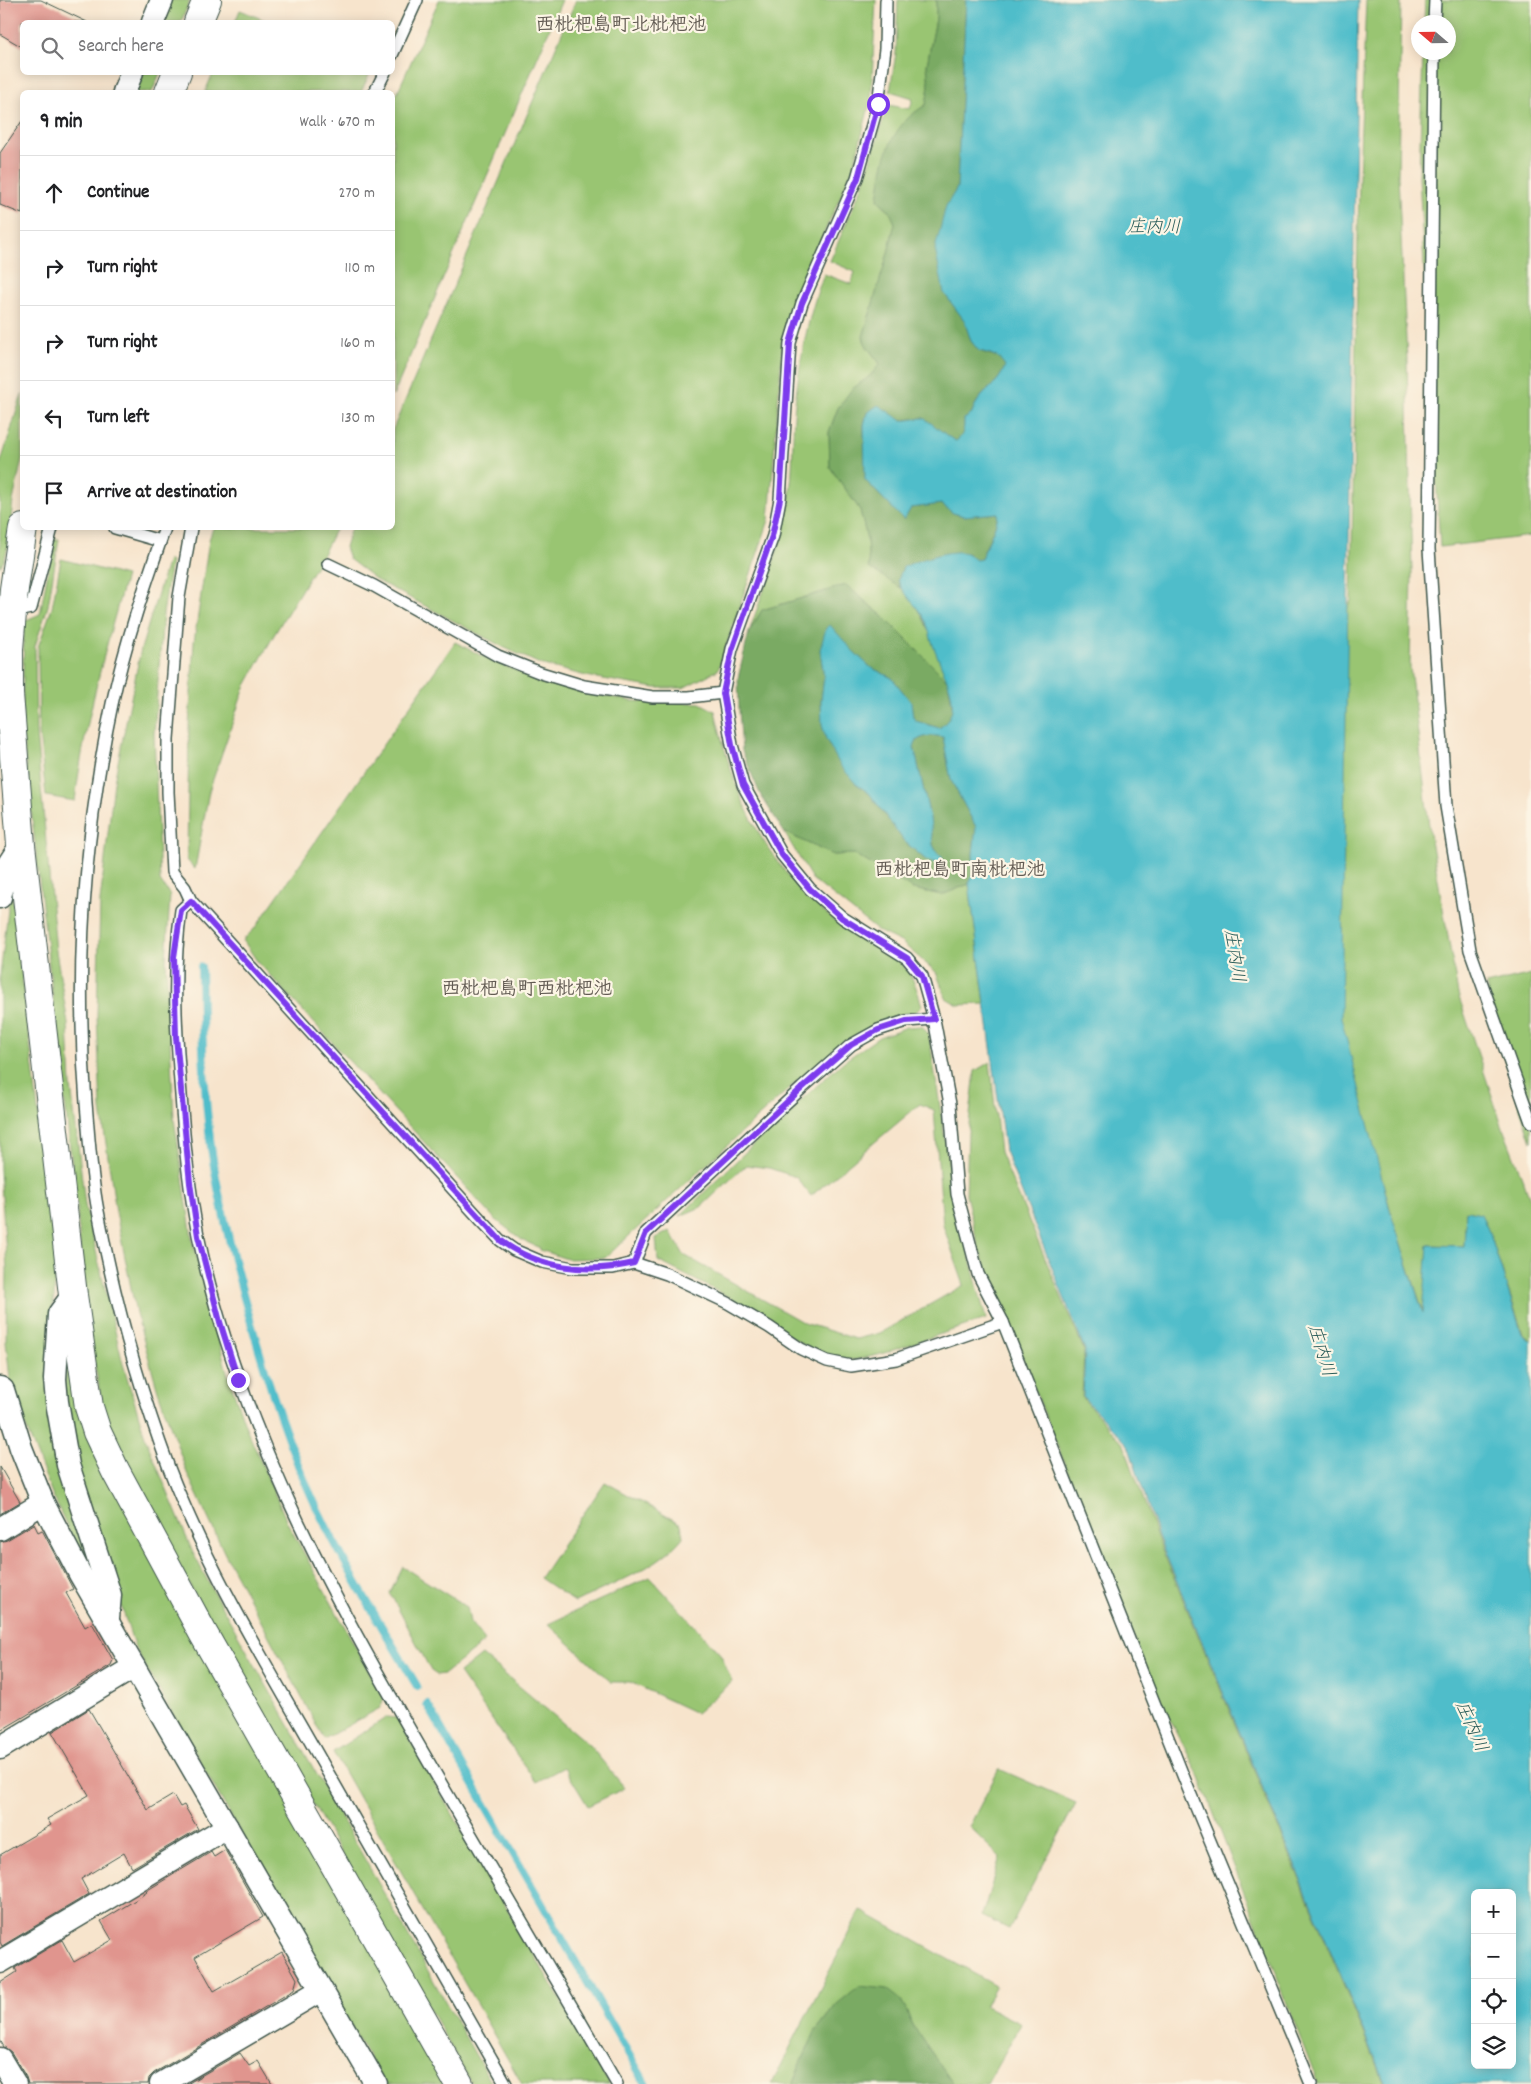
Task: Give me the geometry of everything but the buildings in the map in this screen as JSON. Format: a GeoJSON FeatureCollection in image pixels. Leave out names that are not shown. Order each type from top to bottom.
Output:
{"type":"FeatureCollection","features":[{"type":"Feature","properties":{"kind":"street"},"geometry":{"type":"LineString","coordinates":[[154,20],[162,0]]}},
{"type":"Feature","properties":{"kind":"street"},"geometry":{"type":"LineString","coordinates":[[199,20],[207,0]]}},
{"type":"Feature","properties":{"kind":"street"},"geometry":{"type":"LineString","coordinates":[[125,90],[131,75]]}},
{"type":"Feature","properties":{"kind":"street"},"geometry":{"type":"LineString","coordinates":[[170,90],[176,75]]}},
{"type":"Feature","properties":{"kind":"street"},"geometry":{"type":"LineString","coordinates":[[23,530],[9,596],[5,649],[20,846],[37,976],[73,1295],[89,1407],[97,1432],[115,1470],[276,1764],[459,2084]]}},
{"type":"Feature","properties":{"kind":"street"},"geometry":{"type":"LineString","coordinates":[[0,896],[6,868],[20,846]]}},
{"type":"Feature","properties":{"kind":"street"},"geometry":{"type":"LineString","coordinates":[[73,1295],[59,1314],[55,1379],[57,1402],[68,1465],[110,1595],[108,1618]]}},
{"type":"Feature","properties":{"kind":"street"},"geometry":{"type":"LineString","coordinates":[[0,1388],[3,1390],[20,1448],[43,1503],[80,1574],[108,1618],[134,1667],[376,2084]]}},
{"type":"Feature","properties":{"kind":"street"},"geometry":{"type":"LineString","coordinates":[[0,1529],[43,1503]]}},
{"type":"Feature","properties":{"kind":"street"},"geometry":{"type":"LineString","coordinates":[[0,1748],[134,1667]]}},
{"type":"Feature","properties":{"kind":"street"},"geometry":{"type":"LineString","coordinates":[[0,1962],[227,1827]]}},
{"type":"Feature","properties":{"kind":"street"},"geometry":{"type":"LineString","coordinates":[[161,2084],[321,1990]]}},
{"type":"Feature","properties":{"kind":"street"},"geometry":{"type":"LineString","coordinates":[[0,2059],[14,2084]]}},
{"type":"Feature","properties":{"kind":"lane"},"geometry":{"type":"LineString","coordinates":[[395,48],[416,0]]}},
{"type":"Feature","properties":{"kind":"lane"},"geometry":{"type":"LineString","coordinates":[[886,0],[884,49],[878,104],[858,178],[802,303],[790,343],[778,509],[772,536],[732,650],[723,693],[732,745],[743,785],[782,855],[810,889],[842,918],[907,958],[922,976],[934,1019],[950,1104],[957,1194],[978,1274],[1003,1322],[1188,1788],[1311,2084]]}},
{"type":"Feature","properties":{"kind":"lane"},"geometry":{"type":"LineString","coordinates":[[1434,15],[1435,0]]}},
{"type":"Feature","properties":{"kind":"lane"},"geometry":{"type":"LineString","coordinates":[[1434,60],[1429,549],[1446,806],[1470,950],[1531,1122]]}},
{"type":"Feature","properties":{"kind":"lane"},"geometry":{"type":"LineString","coordinates":[[376,90],[384,75]]}},
{"type":"Feature","properties":{"kind":"lane"},"geometry":{"type":"LineString","coordinates":[[9,596],[31,608],[51,530]]}},
{"type":"Feature","properties":{"kind":"lane"},"geometry":{"type":"LineString","coordinates":[[122,530],[160,541]]}},
{"type":"Feature","properties":{"kind":"lane"},"geometry":{"type":"LineString","coordinates":[[164,530],[143,593],[113,701],[95,798],[88,857],[81,952],[84,1073],[89,1137],[97,1207],[113,1281],[129,1349],[170,1470],[219,1578],[506,2084]]}},
{"type":"Feature","properties":{"kind":"lane"},"geometry":{"type":"LineString","coordinates":[[191,530],[179,597],[168,740],[168,792],[172,872],[185,888],[191,901],[500,1240],[514,1250],[542,1262],[573,1268],[613,1268],[634,1263],[667,1274],[728,1303],[769,1327],[800,1349],[827,1361],[851,1366],[896,1359],[1003,1322]]}},
{"type":"Feature","properties":{"kind":"lane"},"geometry":{"type":"LineString","coordinates":[[328,564],[374,586],[498,656],[542,673],[584,686],[653,697],[689,697],[723,693]]}},
{"type":"Feature","properties":{"kind":"lane"},"geometry":{"type":"LineString","coordinates":[[191,901],[181,910],[174,957],[176,1037],[184,1132],[198,1236],[220,1322],[247,1403],[296,1521],[335,1598],[396,1707],[617,2084]]}},
{"type":"Feature","properties":{"kind":"lane"},"geometry":{"type":"LineString","coordinates":[[634,1263],[646,1233],[851,1045],[878,1030],[906,1021],[934,1019]]}},
{"type":"Feature","properties":{"kind":"green space"},"geometry":{"type":"Polygon","coordinates":[[[166,0],[190,0],[182,20],[157,20],[166,0]]]}},
{"type":"Feature","properties":{"kind":"green space"},"geometry":{"type":"Polygon","coordinates":[[[439,0],[562,0],[395,391],[395,98],[439,0]]]}},
{"type":"Feature","properties":{"kind":"green space"},"geometry":{"type":"Polygon","coordinates":[[[576,0],[876,0],[871,99],[853,169],[795,297],[783,338],[769,520],[718,670],[683,688],[655,688],[586,676],[540,664],[503,647],[378,581],[349,559],[345,547],[350,530],[395,530],[395,424],[576,0]]]}},
{"type":"Feature","properties":{"kind":"green space"},"geometry":{"type":"Polygon","coordinates":[[[898,0],[936,0],[936,19],[927,65],[929,86],[926,105],[914,113],[905,123],[897,134],[886,159],[878,200],[889,210],[895,223],[863,337],[868,348],[880,364],[871,375],[852,390],[838,408],[829,432],[830,467],[860,510],[867,539],[869,568],[902,589],[918,609],[948,681],[885,618],[846,585],[762,610],[749,632],[785,521],[792,478],[798,380],[806,333],[814,303],[824,274],[851,284],[855,272],[830,261],[861,189],[888,105],[910,109],[913,98],[890,91],[896,53],[898,0]]]}},
{"type":"Feature","properties":{"kind":"green space"},"geometry":{"type":"Polygon","coordinates":[[[936,0],[966,0],[957,188],[946,207],[943,224],[944,293],[964,320],[971,341],[979,351],[1001,358],[1005,366],[998,379],[982,395],[972,414],[964,419],[964,429],[961,438],[956,441],[923,418],[903,420],[867,412],[864,425],[865,480],[904,520],[911,508],[942,504],[953,513],[964,516],[998,513],[994,530],[981,559],[976,560],[967,553],[898,580],[901,588],[869,568],[867,539],[860,510],[830,467],[829,432],[838,408],[852,389],[871,375],[880,364],[868,348],[863,337],[895,223],[889,210],[878,200],[882,171],[895,134],[903,123],[926,105],[929,86],[927,65],[936,19],[936,0]]]}},
{"type":"Feature","properties":{"kind":"green space"},"geometry":{"type":"Polygon","coordinates":[[[1366,0],[1401,0],[1398,176],[1407,360],[1412,574],[1410,667],[1430,834],[1458,994],[1501,1123],[1531,1201],[1531,1340],[1523,1334],[1490,1234],[1480,1214],[1466,1211],[1464,1246],[1428,1245],[1424,1314],[1394,1223],[1360,1101],[1332,989],[1334,639],[1351,600],[1359,178],[1366,0]]]}},
{"type":"Feature","properties":{"kind":"green space"},"geometry":{"type":"Polygon","coordinates":[[[1425,0],[1531,0],[1531,536],[1440,547],[1419,176],[1423,60],[1456,60],[1456,15],[1424,15],[1425,0]]]}},
{"type":"Feature","properties":{"kind":"green space"},"geometry":{"type":"Polygon","coordinates":[[[240,10],[264,20],[236,20],[240,10]]]}},
{"type":"Feature","properties":{"kind":"green space"},"geometry":{"type":"Polygon","coordinates":[[[134,75],[159,75],[153,90],[128,90],[134,75]]]}},
{"type":"Feature","properties":{"kind":"green space"},"geometry":{"type":"Polygon","coordinates":[[[212,75],[369,75],[362,90],[206,90],[212,75]]]}},
{"type":"Feature","properties":{"kind":"green space"},"geometry":{"type":"Polygon","coordinates":[[[20,400],[20,468],[13,501],[8,546],[4,561],[0,567],[0,465],[20,400]]]}},
{"type":"Feature","properties":{"kind":"green space"},"geometry":{"type":"Polygon","coordinates":[[[212,530],[335,530],[323,554],[244,689],[209,791],[195,869],[187,860],[189,726],[194,642],[209,540],[212,530]]]}},
{"type":"Feature","properties":{"kind":"green space"},"geometry":{"type":"Polygon","coordinates":[[[54,539],[59,539],[48,606],[35,646],[36,733],[56,951],[68,1024],[71,1086],[85,1205],[123,1364],[146,1440],[193,1553],[492,2084],[472,2084],[203,1610],[131,1476],[105,1418],[86,1320],[77,1208],[22,731],[24,621],[40,614],[54,539]]]}},
{"type":"Feature","properties":{"kind":"green space"},"geometry":{"type":"Polygon","coordinates":[[[61,559],[126,576],[90,716],[75,801],[46,796],[39,732],[38,647],[52,608],[61,559]]]}},
{"type":"Feature","properties":{"kind":"green space"},"geometry":{"type":"Polygon","coordinates":[[[168,560],[171,562],[163,614],[154,734],[160,881],[170,895],[166,960],[174,1119],[192,1238],[227,1372],[245,1425],[288,1524],[384,1698],[380,1708],[324,1739],[225,1554],[187,1473],[158,1391],[136,1313],[116,1212],[101,1109],[97,1016],[100,902],[114,782],[141,649],[168,560]]]}},
{"type":"Feature","properties":{"kind":"green space"},"geometry":{"type":"Polygon","coordinates":[[[846,585],[885,618],[948,681],[953,710],[948,722],[939,728],[916,721],[913,717],[911,702],[892,678],[870,667],[853,651],[820,650],[824,677],[821,700],[822,725],[826,739],[856,784],[869,793],[904,841],[926,860],[937,853],[933,845],[930,818],[914,747],[916,741],[922,738],[943,737],[951,780],[976,827],[973,854],[974,871],[969,884],[942,895],[913,889],[854,854],[833,855],[784,832],[760,794],[742,751],[738,678],[749,632],[762,610],[846,585]]]}},
{"type":"Feature","properties":{"kind":"green space"},"geometry":{"type":"Polygon","coordinates":[[[455,642],[492,661],[533,677],[579,691],[632,701],[700,703],[715,711],[735,782],[754,825],[766,846],[797,885],[827,914],[861,940],[889,954],[903,964],[913,981],[922,1006],[916,1012],[877,1025],[852,1037],[793,1085],[605,1258],[567,1259],[540,1250],[540,1248],[522,1240],[495,1219],[257,961],[243,940],[255,928],[455,642]]]}},
{"type":"Feature","properties":{"kind":"green space"},"geometry":{"type":"Polygon","coordinates":[[[784,832],[833,855],[854,854],[913,889],[942,895],[969,884],[985,1004],[958,1005],[946,998],[936,972],[901,942],[878,931],[812,879],[784,832]]]}},
{"type":"Feature","properties":{"kind":"green space"},"geometry":{"type":"Polygon","coordinates":[[[11,885],[55,1253],[54,1297],[48,1342],[95,1573],[88,1571],[53,1496],[11,1389],[6,1342],[7,1269],[0,1168],[0,977],[11,885]]]}},
{"type":"Feature","properties":{"kind":"green space"},"geometry":{"type":"Polygon","coordinates":[[[1531,974],[1531,1142],[1513,1087],[1486,985],[1531,974]]]}},
{"type":"Feature","properties":{"kind":"green space"},"geometry":{"type":"Polygon","coordinates":[[[922,1026],[929,1035],[954,1198],[986,1319],[878,1355],[854,1360],[826,1357],[802,1344],[729,1297],[658,1261],[656,1238],[670,1231],[684,1255],[804,1323],[856,1339],[880,1333],[964,1285],[943,1225],[934,1110],[920,1104],[811,1196],[796,1177],[769,1168],[746,1165],[701,1207],[680,1216],[764,1134],[843,1062],[879,1037],[907,1027],[922,1026]]]}},
{"type":"Feature","properties":{"kind":"green space"},"geometry":{"type":"Polygon","coordinates":[[[990,1062],[1000,1152],[1084,1350],[1082,1397],[1124,1445],[1157,1537],[1385,2084],[1318,2084],[1200,1778],[1152,1683],[979,1250],[966,1195],[968,1133],[975,1071],[990,1062]]]}},
{"type":"Feature","properties":{"kind":"green space"},"geometry":{"type":"Polygon","coordinates":[[[68,1346],[74,1387],[445,2084],[384,2084],[135,1648],[72,1454],[65,1411],[64,1348],[68,1346]]]}},
{"type":"Feature","properties":{"kind":"green space"},"geometry":{"type":"Polygon","coordinates":[[[605,1482],[681,1524],[683,1537],[673,1548],[648,1567],[575,1602],[540,1578],[605,1482]]]}},
{"type":"Feature","properties":{"kind":"green space"},"geometry":{"type":"Polygon","coordinates":[[[403,1567],[467,1607],[470,1622],[485,1641],[444,1674],[437,1675],[431,1671],[390,1593],[403,1567]]]}},
{"type":"Feature","properties":{"kind":"green space"},"geometry":{"type":"Polygon","coordinates":[[[650,1577],[721,1655],[732,1682],[696,1713],[630,1682],[611,1682],[548,1624],[650,1577]]]}},
{"type":"Feature","properties":{"kind":"green space"},"geometry":{"type":"Polygon","coordinates":[[[482,1655],[589,1745],[625,1788],[588,1806],[564,1767],[536,1782],[459,1673],[482,1655]]]}},
{"type":"Feature","properties":{"kind":"green space"},"geometry":{"type":"Polygon","coordinates":[[[387,1717],[397,1718],[609,2084],[522,2084],[333,1752],[387,1717]]]}},
{"type":"Feature","properties":{"kind":"green space"},"geometry":{"type":"Polygon","coordinates":[[[999,1769],[1076,1803],[1009,1929],[982,1916],[1000,1857],[969,1827],[999,1769]]]}},
{"type":"Feature","properties":{"kind":"green space"},"geometry":{"type":"Polygon","coordinates":[[[860,1910],[996,1986],[985,2006],[1021,2024],[987,2084],[953,2084],[914,2027],[901,2000],[837,2004],[815,2032],[792,2084],[772,2084],[860,1910]]]}},
{"type":"Feature","properties":{"kind":"green space"},"geometry":{"type":"Polygon","coordinates":[[[859,1986],[887,1989],[901,2000],[914,2027],[953,2084],[792,2084],[815,2032],[837,2004],[859,1986]]]}},
{"type":"Feature","properties":{"kind":"water","name":"庄内川"},"geometry":{"type":"Polygon","coordinates":[[[966,0],[1358,0],[1341,1017],[1390,1210],[1423,1313],[1428,1245],[1464,1246],[1466,1211],[1481,1214],[1490,1234],[1522,1334],[1531,1341],[1531,2084],[1386,2084],[1158,1536],[1128,1445],[1083,1397],[1085,1350],[1005,1151],[969,884],[974,871],[973,854],[976,827],[951,780],[943,737],[922,738],[916,741],[914,747],[930,818],[933,845],[937,853],[943,858],[940,864],[926,860],[904,841],[869,793],[856,784],[840,765],[826,739],[822,725],[821,700],[824,677],[820,650],[826,628],[830,625],[870,667],[892,678],[911,702],[913,717],[916,721],[939,728],[947,721],[951,713],[952,703],[948,684],[926,622],[898,580],[903,567],[934,556],[960,552],[976,560],[981,559],[997,518],[998,513],[964,516],[953,513],[941,504],[911,508],[904,520],[865,480],[864,425],[867,413],[878,405],[902,420],[923,418],[956,441],[964,429],[964,419],[972,414],[978,401],[998,379],[1005,366],[997,357],[979,351],[971,341],[964,320],[944,293],[935,249],[946,206],[957,188],[966,0]]]}},
{"type":"Feature","properties":{"kind":"waterway"},"geometry":{"type":"LineString","coordinates":[[201,967],[202,1034],[211,1147],[229,1240],[260,1355],[289,1442],[316,1506],[352,1575],[417,1686]]}},
{"type":"Feature","properties":{"kind":"waterway"},"geometry":{"type":"LineString","coordinates":[[427,1704],[646,2084]]}},
{"type":"Feature","properties":{"kind":"district","name":"西枇杷島町北枇杷池"},"geometry":{"type":"Point","coordinates":[621,26]}},
{"type":"Feature","properties":{"kind":"district","name":"西枇杷島町南枇杷池"},"geometry":{"type":"Point","coordinates":[960,871]}},
{"type":"Feature","properties":{"kind":"district","name":"西枇杷島町西枇杷池"},"geometry":{"type":"Point","coordinates":[527,990]}},
{"type":"Feature","properties":{"kind":"route"},"geometry":{"type":"LineString","coordinates":[[238,1380],[220,1322],[198,1236],[183,1123],[176,1037],[174,957],[181,910],[191,901],[500,1240],[514,1250],[542,1262],[573,1268],[613,1268],[634,1263],[646,1233],[851,1045],[878,1030],[906,1021],[934,1019],[922,976],[907,958],[842,918],[810,889],[782,855],[743,785],[732,745],[723,693],[732,650],[772,536],[780,499],[790,343],[802,303],[858,178],[878,104]]}}]}
